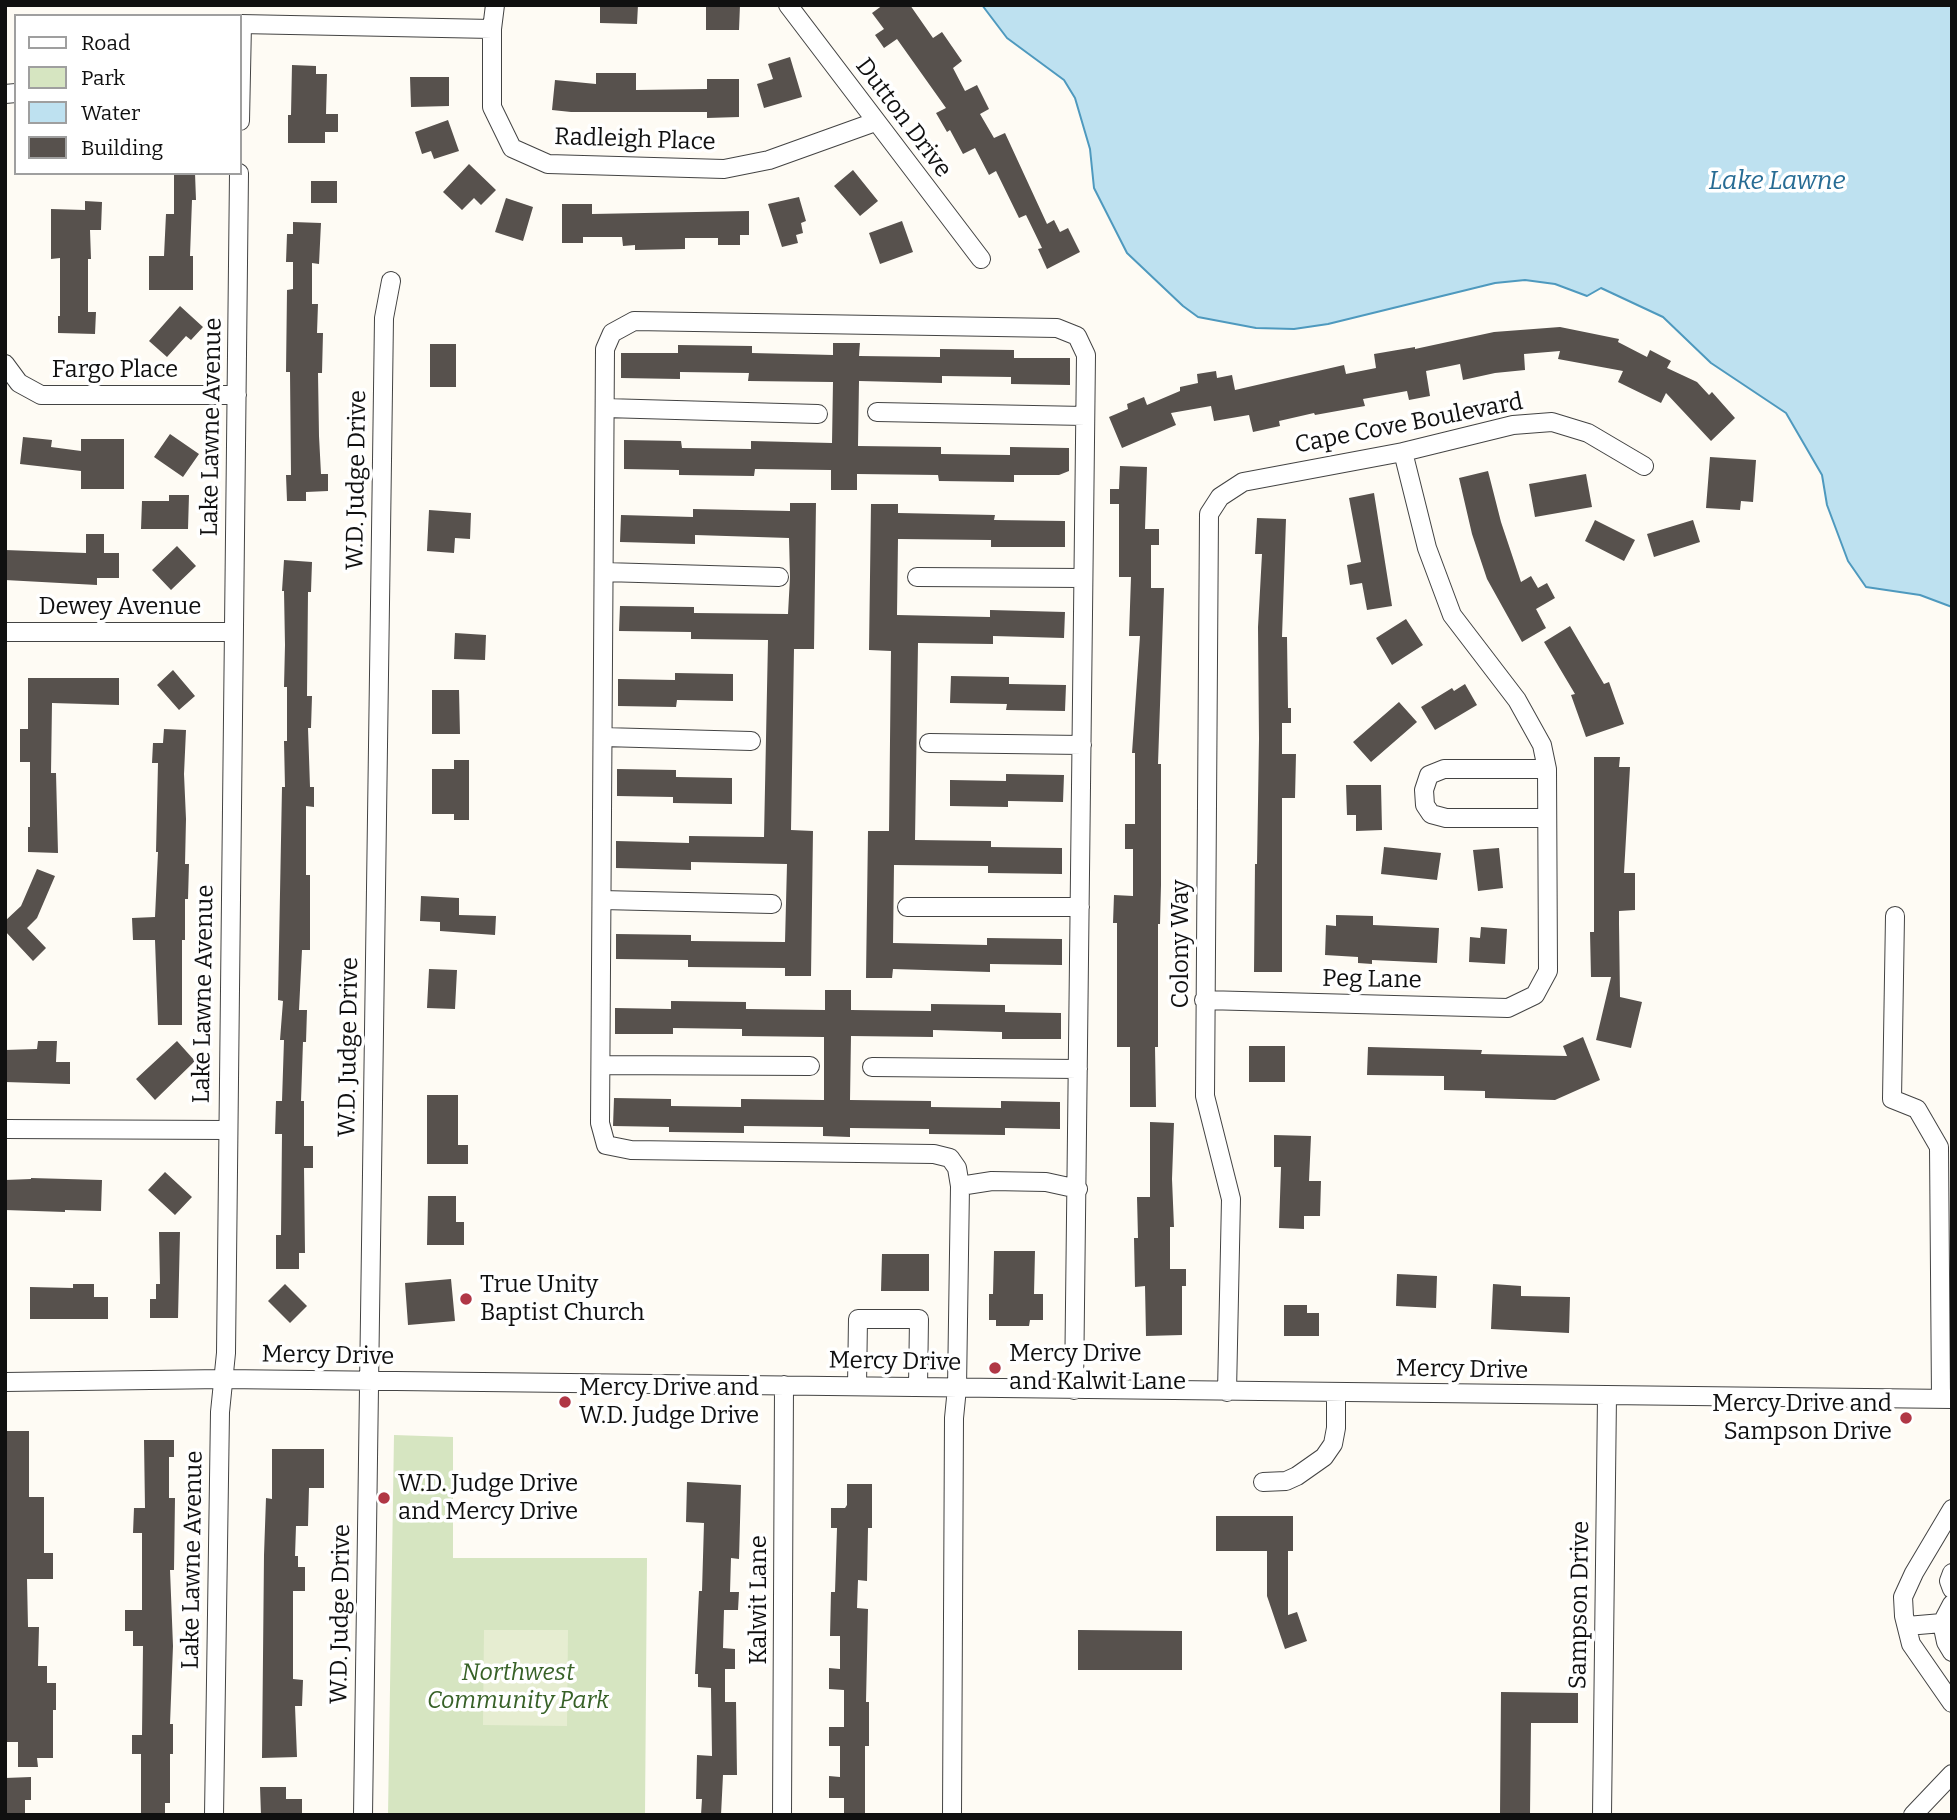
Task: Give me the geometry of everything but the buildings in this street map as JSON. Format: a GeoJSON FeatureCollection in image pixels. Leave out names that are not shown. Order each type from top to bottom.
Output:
{"type":"FeatureCollection","features":[{"type":"Feature","properties":{"kind":"street","name":"Radleigh Place"},"geometry":{"type":"LineString","coordinates":[[495,5],[492,29],[492,107],[512,148],[548,164],[724,169],[769,160],[875,122]]}},
{"type":"Feature","properties":{"kind":"street","name":"Dutton Drive"},"geometry":{"type":"LineString","coordinates":[[788,5],[981,259]]}},
{"type":"Feature","properties":{"kind":"street"},"geometry":{"type":"LineString","coordinates":[[242,24],[492,29]]}},
{"type":"Feature","properties":{"kind":"street","name":"Lake Lawne Avenue"},"geometry":{"type":"LineString","coordinates":[[214,1815],[220,1412],[226,1353],[239,175]]}},
{"type":"Feature","properties":{"kind":"street","name":"W.D. Judge Drive"},"geometry":{"type":"LineString","coordinates":[[363,1815],[384,332],[391,281]]}},
{"type":"Feature","properties":{"kind":"street"},"geometry":{"type":"LineString","coordinates":[[952,1815],[954,1418],[957,1388],[960,1186],[957,1168],[950,1158],[934,1154],[631,1150],[606,1144],[600,1123],[605,349],[612,333],[634,321],[1057,328],[1077,335],[1086,355],[1074,1390]]}},
{"type":"Feature","properties":{"kind":"street","name":"Fargo Place"},"geometry":{"type":"LineString","coordinates":[[5,364],[19,383],[41,395],[237,395]]}},
{"type":"Feature","properties":{"kind":"street"},"geometry":{"type":"LineString","coordinates":[[605,408],[818,414]]}},
{"type":"Feature","properties":{"kind":"street"},"geometry":{"type":"LineString","coordinates":[[877,412],[1085,416]]}},
{"type":"Feature","properties":{"kind":"street","name":"Cape Cove Boulevard"},"geometry":{"type":"LineString","coordinates":[[1220,497],[1242,482],[1403,452],[1513,425],[1552,422],[1588,433],[1644,466]]}},
{"type":"Feature","properties":{"kind":"street"},"geometry":{"type":"LineString","coordinates":[[1403,452],[1427,548],[1452,615],[1517,701],[1542,745],[1547,769],[1547,818],[1446,818],[1431,814],[1425,805],[1424,790],[1429,775],[1444,769],[1547,769]]}},
{"type":"Feature","properties":{"kind":"street","name":"Colony Way"},"geometry":{"type":"LineString","coordinates":[[1220,497],[1209,514],[1204,1000],[1205,1096],[1231,1199],[1227,1392]]}},
{"type":"Feature","properties":{"kind":"street"},"geometry":{"type":"LineString","coordinates":[[604,572],[779,577]]}},
{"type":"Feature","properties":{"kind":"street"},"geometry":{"type":"LineString","coordinates":[[917,577],[1083,578]]}},
{"type":"Feature","properties":{"kind":"street","name":"Dewey Avenue"},"geometry":{"type":"LineString","coordinates":[[5,632],[234,632]]}},
{"type":"Feature","properties":{"kind":"street"},"geometry":{"type":"LineString","coordinates":[[603,737],[751,741]]}},
{"type":"Feature","properties":{"kind":"street"},"geometry":{"type":"LineString","coordinates":[[929,743],[1082,745]]}},
{"type":"Feature","properties":{"kind":"street","name":"Peg Lane"},"geometry":{"type":"LineString","coordinates":[[1204,1000],[1507,1008],[1535,995],[1548,971],[1547,818]]}},
{"type":"Feature","properties":{"kind":"street"},"geometry":{"type":"LineString","coordinates":[[602,900],[772,904]]}},
{"type":"Feature","properties":{"kind":"street"},"geometry":{"type":"LineString","coordinates":[[907,907],[1080,907]]}},
{"type":"Feature","properties":{"kind":"street"},"geometry":{"type":"LineString","coordinates":[[1895,916],[1892,1099],[1917,1109],[1940,1147],[1947,1399]]}},
{"type":"Feature","properties":{"kind":"street"},"geometry":{"type":"LineString","coordinates":[[601,1065],[810,1066]]}},
{"type":"Feature","properties":{"kind":"street"},"geometry":{"type":"LineString","coordinates":[[872,1067],[1078,1069]]}},
{"type":"Feature","properties":{"kind":"street"},"geometry":{"type":"LineString","coordinates":[[5,1129],[227,1130]]}},
{"type":"Feature","properties":{"kind":"street"},"geometry":{"type":"LineString","coordinates":[[960,1186],[992,1181],[1046,1182],[1078,1189]]}},
{"type":"Feature","properties":{"kind":"street"},"geometry":{"type":"LineString","coordinates":[[856,1386],[858,1319],[919,1319],[918,1387]]}},
{"type":"Feature","properties":{"kind":"street","name":"Mercy Drive"},"geometry":{"type":"LineString","coordinates":[[5,1382],[223,1379],[1947,1399]]}},
{"type":"Feature","properties":{"kind":"street","name":"Kalwit Lane"},"geometry":{"type":"LineString","coordinates":[[782,1815],[784,1385]]}},
{"type":"Feature","properties":{"kind":"street"},"geometry":{"type":"LineString","coordinates":[[1264,1482],[1286,1481],[1324,1457],[1333,1444],[1336,1428],[1336,1393]]}},
{"type":"Feature","properties":{"kind":"street","name":"Sampson Drive"},"geometry":{"type":"LineString","coordinates":[[1602,1815],[1607,1396]]}},
{"type":"Feature","properties":{"kind":"street"},"geometry":{"type":"LineString","coordinates":[[1952,1509],[1903,1597],[1911,1644],[1952,1703]]}},
{"type":"Feature","properties":{"kind":"street"},"geometry":{"type":"LineString","coordinates":[[1952,1573],[1952,1589]]}},
{"type":"Feature","properties":{"kind":"street"},"geometry":{"type":"LineString","coordinates":[[1952,1604],[1942,1623],[1946,1642],[1952,1653]]}},
{"type":"Feature","properties":{"kind":"street"},"geometry":{"type":"LineString","coordinates":[[1907,1626],[1942,1623]]}},
{"type":"Feature","properties":{"kind":"street"},"geometry":{"type":"LineString","coordinates":[[1913,1815],[1952,1774]]}},
{"type":"Feature","properties":{"kind":"green space","name":"Northwest Community Park"},"geometry":{"type":"Polygon","coordinates":[[[394,1435],[453,1437],[453,1558],[647,1558],[645,1815],[388,1815],[394,1435]]]}},
{"type":"Feature","properties":{"kind":"green space"},"geometry":{"type":"Polygon","coordinates":[[[484,1630],[568,1630],[567,1726],[483,1725],[484,1630]]]}},
{"type":"Feature","properties":{"kind":"water","name":"Lake Lawne"},"geometry":{"type":"Polygon","coordinates":[[[982,5],[1952,5],[1952,607],[1920,595],[1866,587],[1848,561],[1827,505],[1822,475],[1786,413],[1711,363],[1663,317],[1601,288],[1587,296],[1555,284],[1525,280],[1495,283],[1328,324],[1294,329],[1256,328],[1198,317],[1127,253],[1094,188],[1090,149],[1075,98],[1064,80],[1007,38],[982,5]]]}},
{"type":"Feature","properties":{"kind":"place","name":"True Unity Baptist Church"},"geometry":{"type":"Point","coordinates":[466,1299]}},
{"type":"Feature","properties":{"kind":"place","name":"Mercy Drive and Kalwit Lane"},"geometry":{"type":"Point","coordinates":[995,1368]}},
{"type":"Feature","properties":{"kind":"place","name":"Mercy Drive and W.D. Judge Drive"},"geometry":{"type":"Point","coordinates":[565,1402]}},
{"type":"Feature","properties":{"kind":"place","name":"Mercy Drive and Sampson Drive"},"geometry":{"type":"Point","coordinates":[1906,1418]}},
{"type":"Feature","properties":{"kind":"place","name":"W.D. Judge Drive and Mercy Drive"},"geometry":{"type":"Point","coordinates":[384,1498]}}]}
